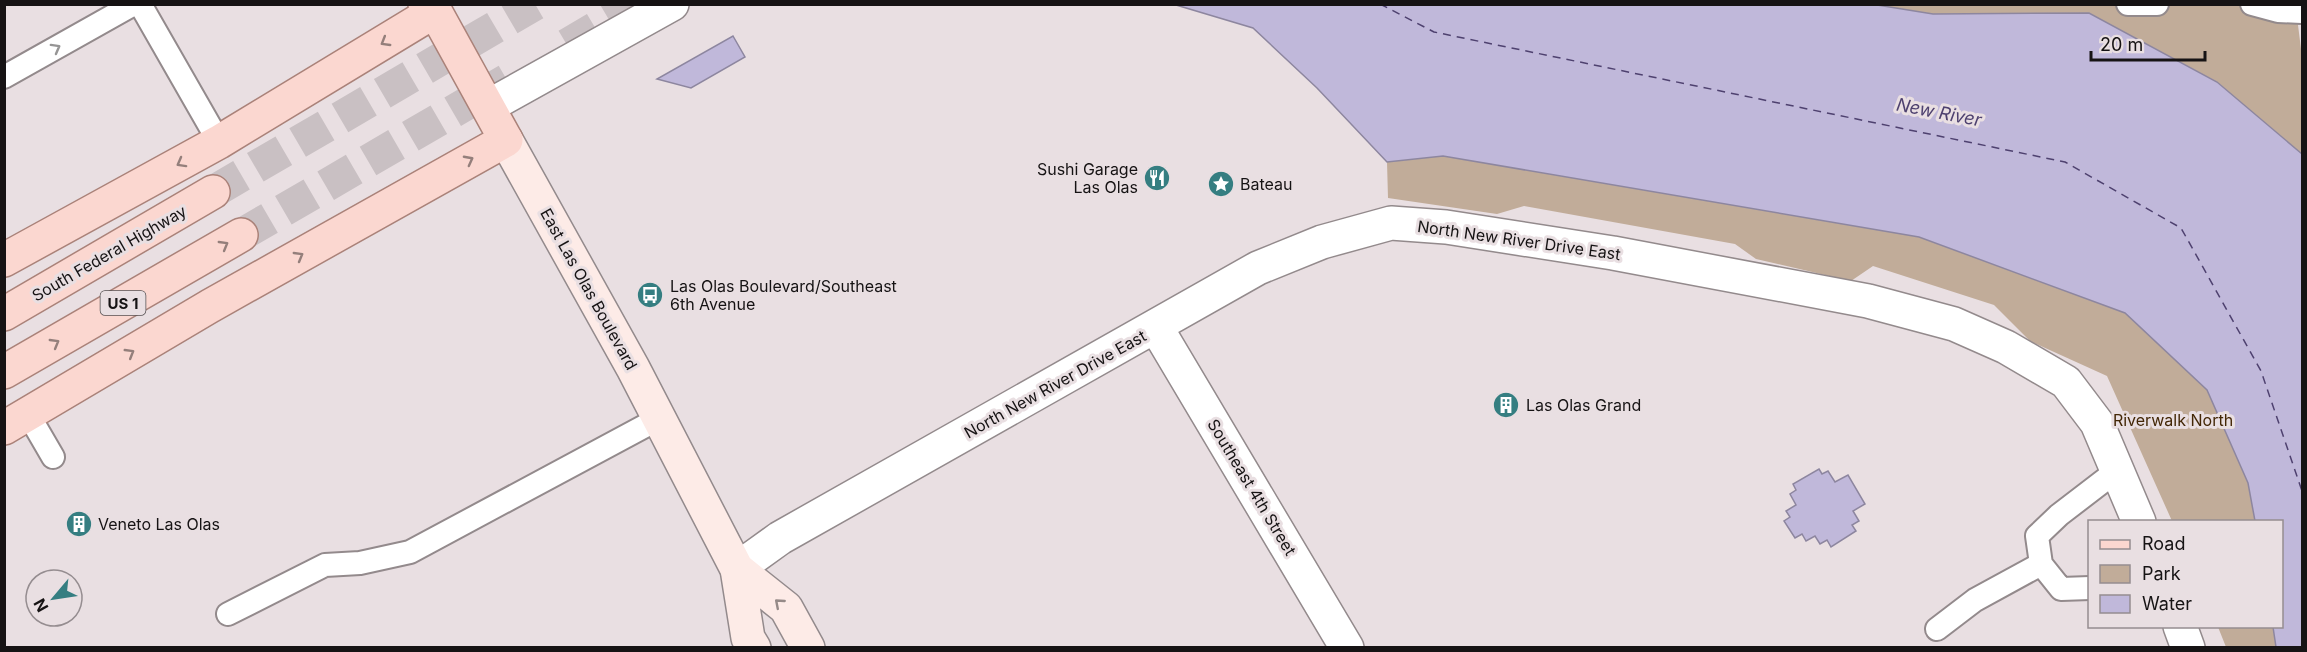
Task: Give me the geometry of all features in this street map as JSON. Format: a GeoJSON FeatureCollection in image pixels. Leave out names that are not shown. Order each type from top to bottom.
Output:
{"type":"FeatureCollection","features":[{"type":"Feature","properties":{"kind":"main road"},"geometry":{"type":"LineString","coordinates":[[6,254],[219,142],[432,7]]}},
{"type":"Feature","properties":{"kind":"main road","name":"East Las Olas Boulevard"},"geometry":{"type":"LineString","coordinates":[[432,7],[633,368],[737,569],[748,638],[754,648]]}},
{"type":"Feature","properties":{"kind":"main road"},"geometry":{"type":"LineString","coordinates":[[16,421],[220,300],[506,140]]}},
{"type":"Feature","properties":{"kind":"main road","name":"South Federal Highway"},"geometry":{"type":"LineString","coordinates":[[4,314],[213,192]]}},
{"type":"Feature","properties":{"kind":"main road","name":"US 1"},"geometry":{"type":"LineString","coordinates":[[4,372],[241,235]]}},
{"type":"Feature","properties":{"kind":"main road","name":"East Las Olas Boulevard"},"geometry":{"type":"LineString","coordinates":[[737,569],[786,608],[808,648]]}},
{"type":"Feature","properties":{"kind":"street"},"geometry":{"type":"LineString","coordinates":[[489,106],[672,4]]}},
{"type":"Feature","properties":{"kind":"street","name":"North New River Drive East"},"geometry":{"type":"LineString","coordinates":[[737,569],[780,538],[1258,268],[1322,242],[1391,223],[1457,228],[1613,253],[1856,298],[1954,324],[2006,347],[2066,382],[2097,423],[2119,469],[2138,520]]}},
{"type":"Feature","properties":{"kind":"street","name":"Southeast 4th Street"},"geometry":{"type":"LineString","coordinates":[[1156,327],[1347,648]]}},
{"type":"Feature","properties":{"kind":"street"},"geometry":{"type":"LineString","coordinates":[[2180,628],[2188,648]]}},
{"type":"Feature","properties":{"kind":"lane"},"geometry":{"type":"LineString","coordinates":[[4,77],[134,4]]}},
{"type":"Feature","properties":{"kind":"lane"},"geometry":{"type":"LineString","coordinates":[[140,4],[219,142]]}},
{"type":"Feature","properties":{"kind":"lane"},"geometry":{"type":"LineString","coordinates":[[2128,4],[2157,4]]}},
{"type":"Feature","properties":{"kind":"lane"},"geometry":{"type":"LineString","coordinates":[[2252,4],[2278,11],[2302,12]]}},
{"type":"Feature","properties":{"kind":"lane"},"geometry":{"type":"LineString","coordinates":[[228,614],[325,565],[360,563],[410,552],[658,419]]}},
{"type":"Feature","properties":{"kind":"lane"},"geometry":{"type":"LineString","coordinates":[[16,421],[53,457]]}},
{"type":"Feature","properties":{"kind":"lane"},"geometry":{"type":"LineString","coordinates":[[2088,588],[2061,589],[2041,564],[2037,536],[2059,515],[2119,469]]}},
{"type":"Feature","properties":{"kind":"lane"},"geometry":{"type":"LineString","coordinates":[[1936,629],[1975,600],[2041,564]]}},
{"type":"Feature","properties":{"kind":"green space"},"geometry":{"type":"Polygon","coordinates":[[[1871,5],[2302,5],[2302,22],[2298,25],[2302,57],[2302,154],[2217,82],[2089,13],[1933,14],[1871,5]]]}},
{"type":"Feature","properties":{"kind":"green space","name":"Riverwalk North"},"geometry":{"type":"Polygon","coordinates":[[[1443,156],[1919,237],[2125,313],[2207,390],[2248,483],[2255,520],[2172,520],[2107,376],[2030,341],[1994,305],[1873,266],[1851,281],[1756,259],[1735,244],[1524,206],[1497,214],[1388,198],[1387,162],[1443,156]]]}},
{"type":"Feature","properties":{"kind":"green space"},"geometry":{"type":"Polygon","coordinates":[[[2218,628],[2273,628],[2276,647],[2226,647],[2218,628]]]}},
{"type":"Feature","properties":{"kind":"water","name":"New River"},"geometry":{"type":"Polygon","coordinates":[[[1871,4],[1933,14],[2089,13],[2217,82],[2302,154],[2302,647],[2276,647],[2273,628],[2283,628],[2283,520],[2255,520],[2248,483],[2207,390],[2125,313],[1919,237],[1443,156],[1387,162],[1317,88],[1253,28],[1176,5],[1871,4]]]}},
{"type":"Feature","properties":{"kind":"water"},"geometry":{"type":"Polygon","coordinates":[[[733,36],[745,57],[691,88],[657,79],[733,36]]]}},
{"type":"Feature","properties":{"kind":"water"},"geometry":{"type":"Polygon","coordinates":[[[1819,469],[1822,474],[1828,471],[1835,482],[1848,475],[1865,504],[1853,511],[1859,521],[1852,525],[1856,531],[1831,547],[1827,540],[1820,544],[1815,536],[1806,541],[1802,534],[1795,538],[1784,521],[1790,517],[1786,511],[1796,505],[1790,494],[1796,490],[1793,484],[1819,469]]]}},
{"type":"Feature","properties":{"kind":"ferry route"},"geometry":{"type":"LineString","coordinates":[[1380,4],[1434,32],[2065,162],[2181,228],[2261,371],[2302,491]]}},
{"type":"Feature","properties":{"kind":"tunnel"},"geometry":{"type":"LineString","coordinates":[[213,192],[535,4]]}},
{"type":"Feature","properties":{"kind":"tunnel"},"geometry":{"type":"LineString","coordinates":[[567,45],[636,4]]}},
{"type":"Feature","properties":{"kind":"tunnel"},"geometry":{"type":"LineString","coordinates":[[241,235],[507,80]]}},
{"type":"Feature","properties":{"kind":"place","name":"Sushi Garage Las Olas"},"geometry":{"type":"Point","coordinates":[1157,178]}},
{"type":"Feature","properties":{"kind":"place","name":"Bateau"},"geometry":{"type":"Point","coordinates":[1221,184]}},
{"type":"Feature","properties":{"kind":"place","name":"Las Olas Boulevard/Southeast 6th Avenue"},"geometry":{"type":"Point","coordinates":[650,295]}},
{"type":"Feature","properties":{"kind":"place","name":"Las Olas Grand"},"geometry":{"type":"Point","coordinates":[1506,405]}},
{"type":"Feature","properties":{"kind":"place","name":"Veneto Las Olas"},"geometry":{"type":"Point","coordinates":[79,524]}}]}
